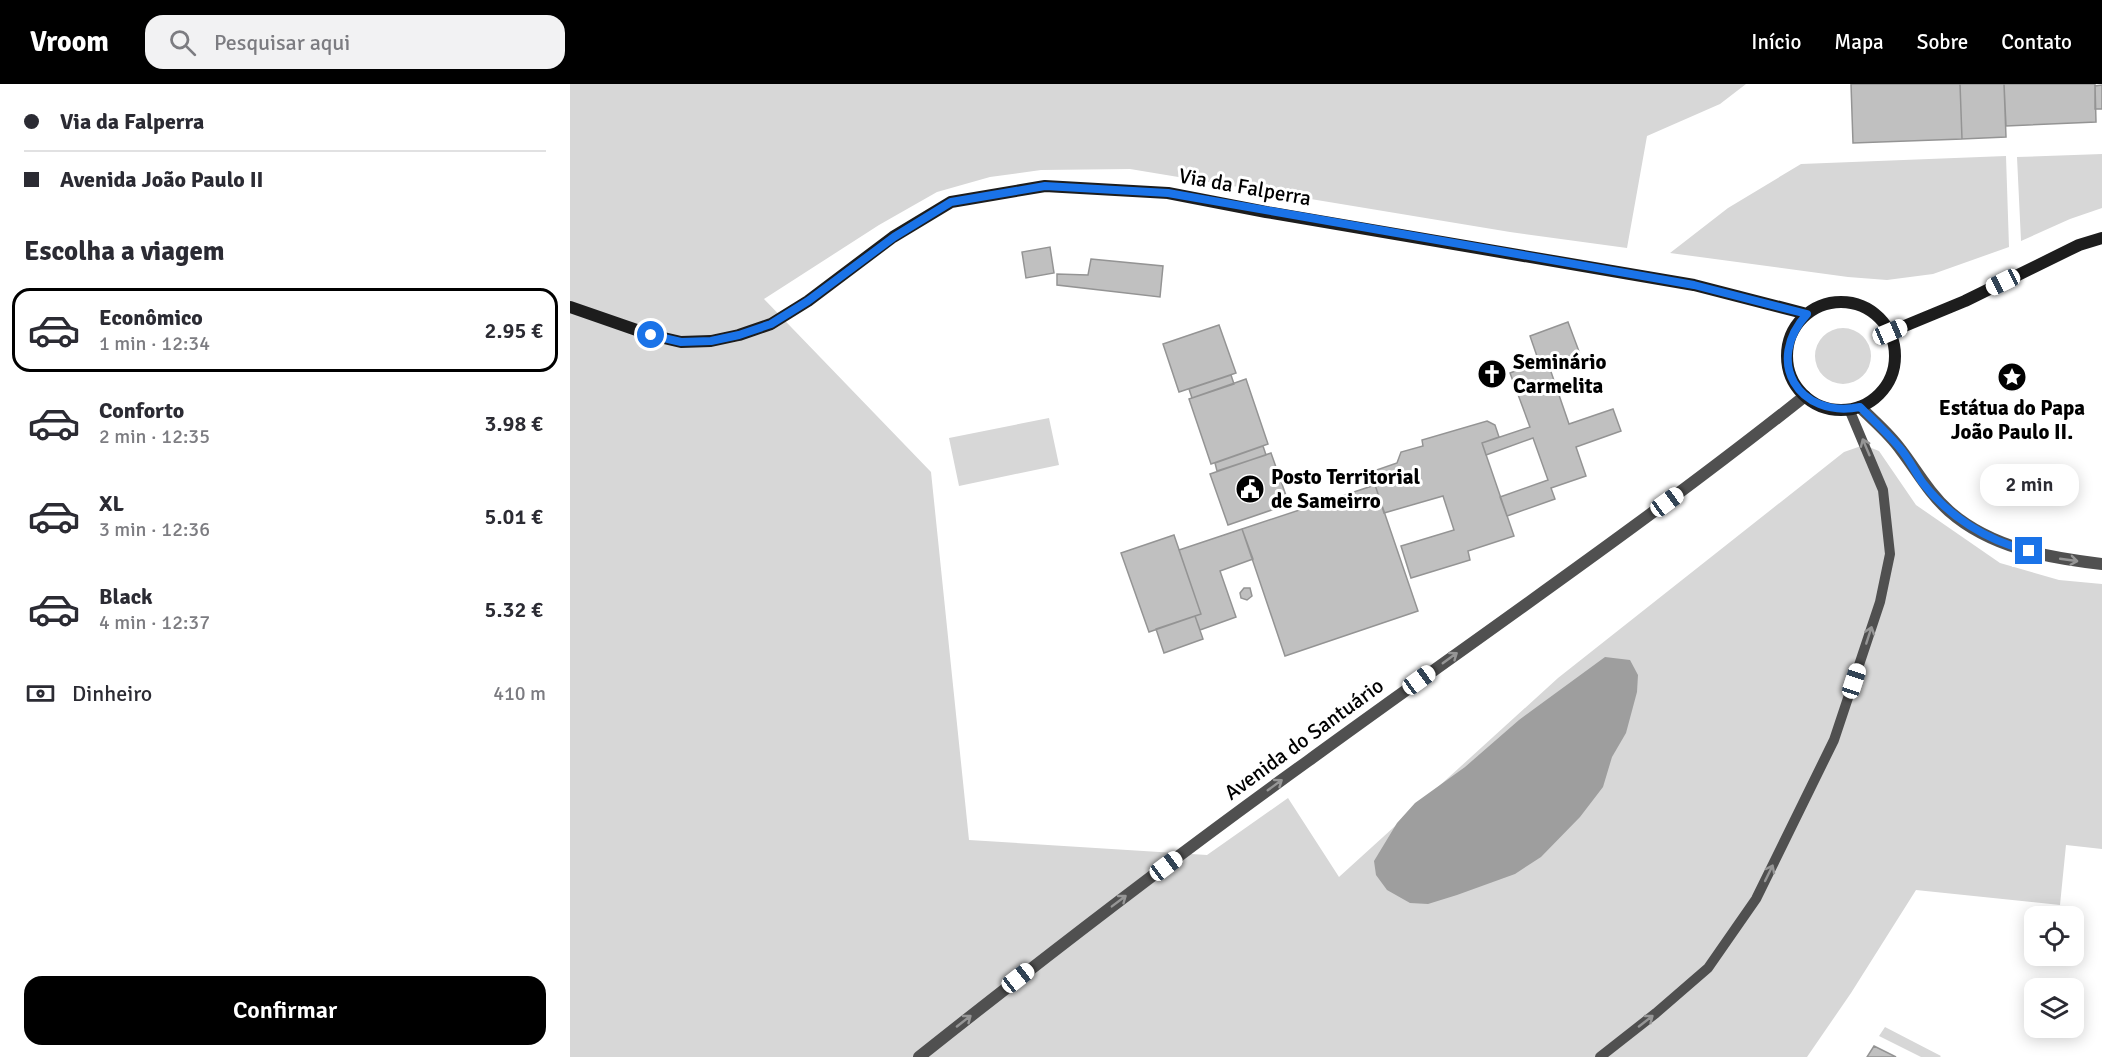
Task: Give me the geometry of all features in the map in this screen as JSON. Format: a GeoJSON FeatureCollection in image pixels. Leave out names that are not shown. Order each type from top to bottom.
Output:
{"type":"FeatureCollection","features":[{"type":"Feature","properties":{"kind":"main road","name":"Via da Falperra"},"geometry":{"type":"LineString","coordinates":[[570,307],[651,335],[681,342],[711,341],[739,335],[771,324],[808,301],[894,237],[951,202],[1045,186],[1168,193],[1694,285],[1807,314]]}},
{"type":"Feature","properties":{"kind":"main road"},"geometry":{"type":"LineString","coordinates":[[1890,332],[1965,301],[2079,245],[2102,238]]}},
{"type":"Feature","properties":{"kind":"main road"},"geometry":{"type":"LineString","coordinates":[[1832,302],[1860,305],[1872,311],[1890,332],[1895,354],[1892,376],[1884,389],[1873,399],[1855,408],[1829,409],[1805,396],[1795,384],[1789,370],[1787,355],[1790,339],[1797,325],[1819,306],[1832,302]]}},
{"type":"Feature","properties":{"kind":"street","name":"Avenida do Santuário"},"geometry":{"type":"LineString","coordinates":[[919,1057],[1035,965],[1222,824],[1724,460],[1805,396]]}},
{"type":"Feature","properties":{"kind":"street"},"geometry":{"type":"LineString","coordinates":[[1855,408],[1900,448],[1923,482],[1950,512],[1979,531],[2011,547],[2064,560],[2102,564]]}},
{"type":"Feature","properties":{"kind":"lane"},"geometry":{"type":"LineString","coordinates":[[1600,1057],[1708,968],[1756,899],[1834,741],[1880,602],[1890,554],[1884,490],[1855,408]]}},
{"type":"Feature","properties":{"kind":"shaded area"},"geometry":{"type":"Polygon","coordinates":[[[570,84],[1746,84],[1720,104],[1647,136],[1627,248],[1510,232],[1130,169],[1041,170],[990,177],[937,192],[879,225],[764,299],[931,472],[969,840],[1207,855],[1288,798],[1339,877],[1558,678],[1844,452],[1864,445],[1879,451],[1916,505],[2000,563],[2059,580],[2102,584],[2102,849],[2066,845],[2060,905],[1916,890],[1851,993],[1807,1057],[570,1057],[570,84]]]}},
{"type":"Feature","properties":{"kind":"shaded area"},"geometry":{"type":"Polygon","coordinates":[[[2102,154],[2102,208],[2070,219],[2021,241],[2017,157],[2102,154]]]}},
{"type":"Feature","properties":{"kind":"shaded area"},"geometry":{"type":"Polygon","coordinates":[[[2006,156],[2009,247],[1933,274],[1887,280],[1848,277],[1670,253],[1728,208],[1801,164],[2006,156]]]}},
{"type":"Feature","properties":{"kind":"shaded area"},"geometry":{"type":"Polygon","coordinates":[[[1843,328],[1854,330],[1863,336],[1869,345],[1871,356],[1869,367],[1863,376],[1854,382],[1843,384],[1832,382],[1823,376],[1817,367],[1815,356],[1817,345],[1823,336],[1832,330],[1843,328]]]}},
{"type":"Feature","properties":{"kind":"shaded area"},"geometry":{"type":"Polygon","coordinates":[[[1049,418],[1059,465],[959,486],[949,438],[1049,418]]]}},
{"type":"Feature","properties":{"kind":"shaded area"},"geometry":{"type":"Polygon","coordinates":[[[1605,657],[1630,660],[1638,675],[1637,692],[1626,733],[1612,757],[1603,787],[1580,817],[1541,857],[1515,874],[1428,904],[1410,903],[1387,890],[1376,875],[1374,861],[1397,823],[1415,803],[1465,767],[1519,720],[1605,657]]]}},
{"type":"Feature","properties":{"kind":"shaded area"},"geometry":{"type":"Polygon","coordinates":[[[1885,1027],[1941,1056],[1921,1057],[1879,1036],[1885,1027]]]}},
{"type":"Feature","properties":{"kind":"building"},"geometry":{"type":"Polygon","coordinates":[[[1851,84],[1960,84],[1962,139],[1853,143],[1851,84]]]}},
{"type":"Feature","properties":{"kind":"building"},"geometry":{"type":"Polygon","coordinates":[[[1960,84],[2004,84],[2006,137],[1962,139],[1960,84]]]}},
{"type":"Feature","properties":{"kind":"building"},"geometry":{"type":"Polygon","coordinates":[[[2004,84],[2095,84],[2096,122],[2006,126],[2004,84]]]}},
{"type":"Feature","properties":{"kind":"building"},"geometry":{"type":"Polygon","coordinates":[[[2102,85],[2102,109],[2095,109],[2095,86],[2102,85]]]}},
{"type":"Feature","properties":{"kind":"building"},"geometry":{"type":"Polygon","coordinates":[[[1050,247],[1054,273],[1026,278],[1022,252],[1050,247]]]}},
{"type":"Feature","properties":{"kind":"building"},"geometry":{"type":"Polygon","coordinates":[[[1091,259],[1163,266],[1160,297],[1057,285],[1057,274],[1088,275],[1091,259]]]}},
{"type":"Feature","properties":{"kind":"building"},"geometry":{"type":"Polygon","coordinates":[[[1568,322],[1580,354],[1549,366],[1569,424],[1613,409],[1621,431],[1576,447],[1586,476],[1551,488],[1555,499],[1507,516],[1500,497],[1548,480],[1533,438],[1486,455],[1482,443],[1530,427],[1510,373],[1539,362],[1530,336],[1568,322]]]}},
{"type":"Feature","properties":{"kind":"building"},"geometry":{"type":"Polygon","coordinates":[[[1219,325],[1236,373],[1179,392],[1163,344],[1219,325]]]}},
{"type":"Feature","properties":{"kind":"building"},"geometry":{"type":"Polygon","coordinates":[[[1231,375],[1234,384],[1192,398],[1189,389],[1231,375]]]}},
{"type":"Feature","properties":{"kind":"building"},"geometry":{"type":"Polygon","coordinates":[[[1246,379],[1268,444],[1211,464],[1189,399],[1246,379]]]}},
{"type":"Feature","properties":{"kind":"building"},"geometry":{"type":"Polygon","coordinates":[[[1487,421],[1495,425],[1499,437],[1482,443],[1514,536],[1468,551],[1470,560],[1411,578],[1401,546],[1454,530],[1443,496],[1384,513],[1371,472],[1397,463],[1401,452],[1423,446],[1422,440],[1487,421]]]}},
{"type":"Feature","properties":{"kind":"building"},"geometry":{"type":"Polygon","coordinates":[[[1263,446],[1266,455],[1217,471],[1215,463],[1263,446]]]}},
{"type":"Feature","properties":{"kind":"building","name":"Posto Territorial de Sameirro"},"geometry":{"type":"Polygon","coordinates":[[[1271,453],[1289,504],[1228,525],[1210,474],[1271,453]]]}},
{"type":"Feature","properties":{"kind":"building"},"geometry":{"type":"Polygon","coordinates":[[[1375,485],[1418,611],[1285,656],[1242,529],[1375,485]]]}},
{"type":"Feature","properties":{"kind":"building"},"geometry":{"type":"Polygon","coordinates":[[[1242,529],[1253,559],[1220,571],[1236,617],[1200,630],[1195,616],[1201,614],[1179,550],[1242,529]]]}},
{"type":"Feature","properties":{"kind":"building"},"geometry":{"type":"Polygon","coordinates":[[[1174,535],[1201,614],[1149,632],[1121,553],[1174,535]]]}},
{"type":"Feature","properties":{"kind":"building"},"geometry":{"type":"Polygon","coordinates":[[[1244,588],[1250,588],[1252,596],[1247,600],[1241,598],[1240,593],[1244,588]]]}},
{"type":"Feature","properties":{"kind":"building"},"geometry":{"type":"Polygon","coordinates":[[[1195,616],[1203,639],[1164,653],[1156,629],[1195,616]]]}},
{"type":"Feature","properties":{"kind":"building"},"geometry":{"type":"Polygon","coordinates":[[[1874,1046],[1896,1057],[1867,1057],[1874,1046]]]}},
{"type":"Feature","properties":{"kind":"place","name":"Seminário Carmelita"},"geometry":{"type":"Point","coordinates":[1492,374]}},
{"type":"Feature","properties":{"kind":"place","name":"Estátua do Papa João Paulo II."},"geometry":{"type":"Point","coordinates":[2012,377]}},
{"type":"Feature","properties":{"kind":"place","name":"Posto Territorial de Sameirro"},"geometry":{"type":"Point","coordinates":[1250,489]}},
{"type":"Feature","properties":{"kind":"route"},"geometry":{"type":"LineString","coordinates":[[651,335],[681,342],[711,341],[739,335],[771,324],[808,301],[894,237],[951,202],[1045,186],[1168,193],[1266,212],[1694,285],[1807,314],[1797,325],[1790,339],[1787,355],[1789,370],[1795,384],[1805,396],[1829,409],[1860,407],[1900,448],[1923,482],[1950,512],[1979,531],[2011,547],[2029,551]]}}]}
